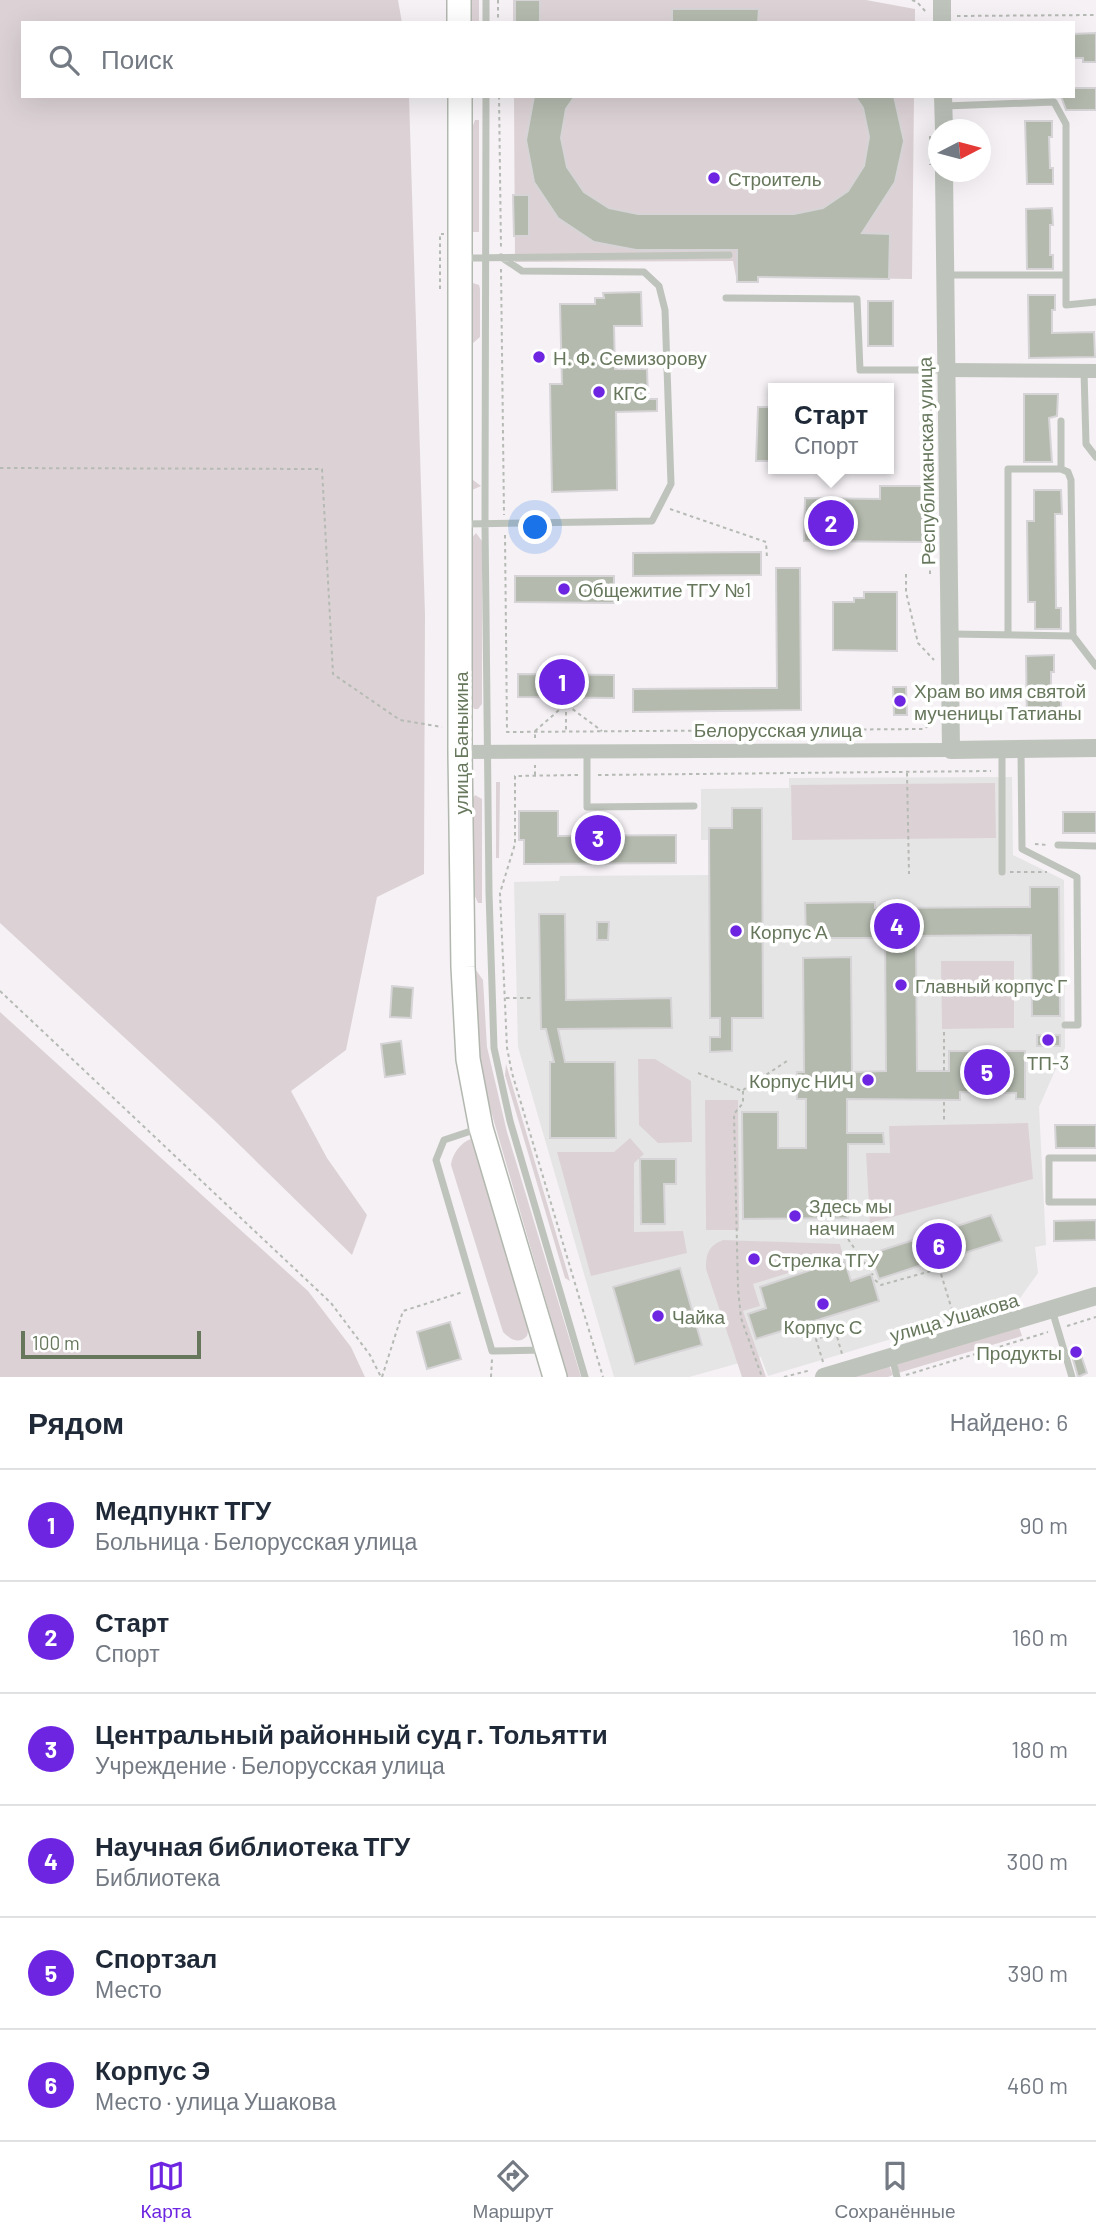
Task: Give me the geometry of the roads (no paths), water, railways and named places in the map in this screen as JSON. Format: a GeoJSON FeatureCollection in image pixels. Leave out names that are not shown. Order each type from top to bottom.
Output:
{"type":"FeatureCollection","features":[{"type":"Feature","properties":{"kind":"main road"},"geometry":{"type":"LineString","coordinates":[[459,0],[459,21]]}},
{"type":"Feature","properties":{"kind":"main road","name":"улица Баныкина"},"geometry":{"type":"LineString","coordinates":[[460,98],[460,741],[463,967],[467,1048],[481,1128],[555,1377]]}},
{"type":"Feature","properties":{"kind":"street"},"geometry":{"type":"LineString","coordinates":[[943,101],[944,119]]}},
{"type":"Feature","properties":{"kind":"street","name":"Республиканская улица"},"geometry":{"type":"LineString","coordinates":[[944,182],[951,750]]}},
{"type":"Feature","properties":{"kind":"street"},"geometry":{"type":"LineString","coordinates":[[946,370],[1090,371]]}},
{"type":"Feature","properties":{"kind":"street","name":"Белорусская улица"},"geometry":{"type":"LineString","coordinates":[[460,741],[489,752],[1096,748]]}},
{"type":"Feature","properties":{"kind":"street","name":"улица Ушакова"},"geometry":{"type":"LineString","coordinates":[[824,1372],[892,1357],[1096,1296]]}},
{"type":"Feature","properties":{"kind":"lane"},"geometry":{"type":"LineString","coordinates":[[486,0],[486,21]]}},
{"type":"Feature","properties":{"kind":"lane"},"geometry":{"type":"LineString","coordinates":[[486,98],[485,524],[489,893],[494,1048],[510,1121],[585,1377]]}},
{"type":"Feature","properties":{"kind":"lane"},"geometry":{"type":"LineString","coordinates":[[943,101],[1054,102],[1066,124],[1066,305],[1096,302]]}},
{"type":"Feature","properties":{"kind":"lane"},"geometry":{"type":"LineString","coordinates":[[460,258],[729,255]]}},
{"type":"Feature","properties":{"kind":"lane"},"geometry":{"type":"LineString","coordinates":[[460,524],[652,521],[671,484],[665,310],[659,286],[644,272],[522,271],[501,257]]}},
{"type":"Feature","properties":{"kind":"lane"},"geometry":{"type":"LineString","coordinates":[[945,275],[1066,275]]}},
{"type":"Feature","properties":{"kind":"lane"},"geometry":{"type":"LineString","coordinates":[[726,298],[857,299],[860,370],[946,370]]}},
{"type":"Feature","properties":{"kind":"lane"},"geometry":{"type":"LineString","coordinates":[[1090,371],[1086,444],[1096,457]]}},
{"type":"Feature","properties":{"kind":"lane"},"geometry":{"type":"LineString","coordinates":[[1061,421],[1061,469]]}},
{"type":"Feature","properties":{"kind":"lane"},"geometry":{"type":"LineString","coordinates":[[1008,634],[1008,469],[1061,469],[1068,472],[1071,481],[1073,636],[1096,666]]}},
{"type":"Feature","properties":{"kind":"lane"},"geometry":{"type":"LineString","coordinates":[[949,634],[1073,636]]}},
{"type":"Feature","properties":{"kind":"lane"},"geometry":{"type":"LineString","coordinates":[[1021,749],[1022,849],[1077,877],[1077,1025],[1065,1025]]}},
{"type":"Feature","properties":{"kind":"lane"},"geometry":{"type":"LineString","coordinates":[[1002,750],[1002,873]]}},
{"type":"Feature","properties":{"kind":"lane"},"geometry":{"type":"LineString","coordinates":[[587,751],[587,807],[694,806]]}},
{"type":"Feature","properties":{"kind":"lane"},"geometry":{"type":"LineString","coordinates":[[1058,845],[1096,846]]}},
{"type":"Feature","properties":{"kind":"lane"},"geometry":{"type":"LineString","coordinates":[[481,1128],[444,1140],[436,1160],[492,1351],[547,1350]]}},
{"type":"Feature","properties":{"kind":"lane"},"geometry":{"type":"LineString","coordinates":[[1096,1158],[1049,1158],[1049,1202],[1096,1202]]}},
{"type":"Feature","properties":{"kind":"lane"},"geometry":{"type":"LineString","coordinates":[[1052,1310],[1072,1377]]}},
{"type":"Feature","properties":{"kind":"lane"},"geometry":{"type":"LineString","coordinates":[[892,1357],[897,1377]]}},
{"type":"Feature","properties":{"kind":"place","name":"Строитель"},"geometry":{"type":"Point","coordinates":[714,178]}},
{"type":"Feature","properties":{"kind":"place","name":"Н. Ф. Семизорову"},"geometry":{"type":"Point","coordinates":[539,357]}},
{"type":"Feature","properties":{"kind":"place","name":"КГС"},"geometry":{"type":"Point","coordinates":[599,392]}},
{"type":"Feature","properties":{"kind":"place","name":"Старт"},"geometry":{"type":"Point","coordinates":[831,523]}},
{"type":"Feature","properties":{"kind":"place","name":"Общежитие ТГУ №1"},"geometry":{"type":"Point","coordinates":[564,589]}},
{"type":"Feature","properties":{"kind":"place","name":"Медпункт ТГУ"},"geometry":{"type":"Point","coordinates":[562,682]}},
{"type":"Feature","properties":{"kind":"place","name":"Храм во имя святой мученицы Татианы"},"geometry":{"type":"Point","coordinates":[900,701]}},
{"type":"Feature","properties":{"kind":"place","name":"Центральный районный суд г. Тольятти"},"geometry":{"type":"Point","coordinates":[598,838]}},
{"type":"Feature","properties":{"kind":"place","name":"Научная библиотека ТГУ"},"geometry":{"type":"Point","coordinates":[897,926]}},
{"type":"Feature","properties":{"kind":"place","name":"Корпус А"},"geometry":{"type":"Point","coordinates":[736,931]}},
{"type":"Feature","properties":{"kind":"place","name":"Главный корпус Г"},"geometry":{"type":"Point","coordinates":[901,985]}},
{"type":"Feature","properties":{"kind":"place","name":"ТП-3"},"geometry":{"type":"Point","coordinates":[1048,1040]}},
{"type":"Feature","properties":{"kind":"place","name":"Спортзал"},"geometry":{"type":"Point","coordinates":[987,1072]}},
{"type":"Feature","properties":{"kind":"place","name":"Корпус НИЧ"},"geometry":{"type":"Point","coordinates":[868,1080]}},
{"type":"Feature","properties":{"kind":"place","name":"Здесь мы начинаем"},"geometry":{"type":"Point","coordinates":[795,1216]}},
{"type":"Feature","properties":{"kind":"place","name":"Корпус Э"},"geometry":{"type":"Point","coordinates":[939,1246]}},
{"type":"Feature","properties":{"kind":"place","name":"Стрелка ТГУ"},"geometry":{"type":"Point","coordinates":[754,1259]}},
{"type":"Feature","properties":{"kind":"place","name":"Корпус С"},"geometry":{"type":"Point","coordinates":[823,1304]}},
{"type":"Feature","properties":{"kind":"place","name":"Чайка"},"geometry":{"type":"Point","coordinates":[658,1316]}},
{"type":"Feature","properties":{"kind":"place","name":"Продукты"},"geometry":{"type":"Point","coordinates":[1076,1352]}}]}
